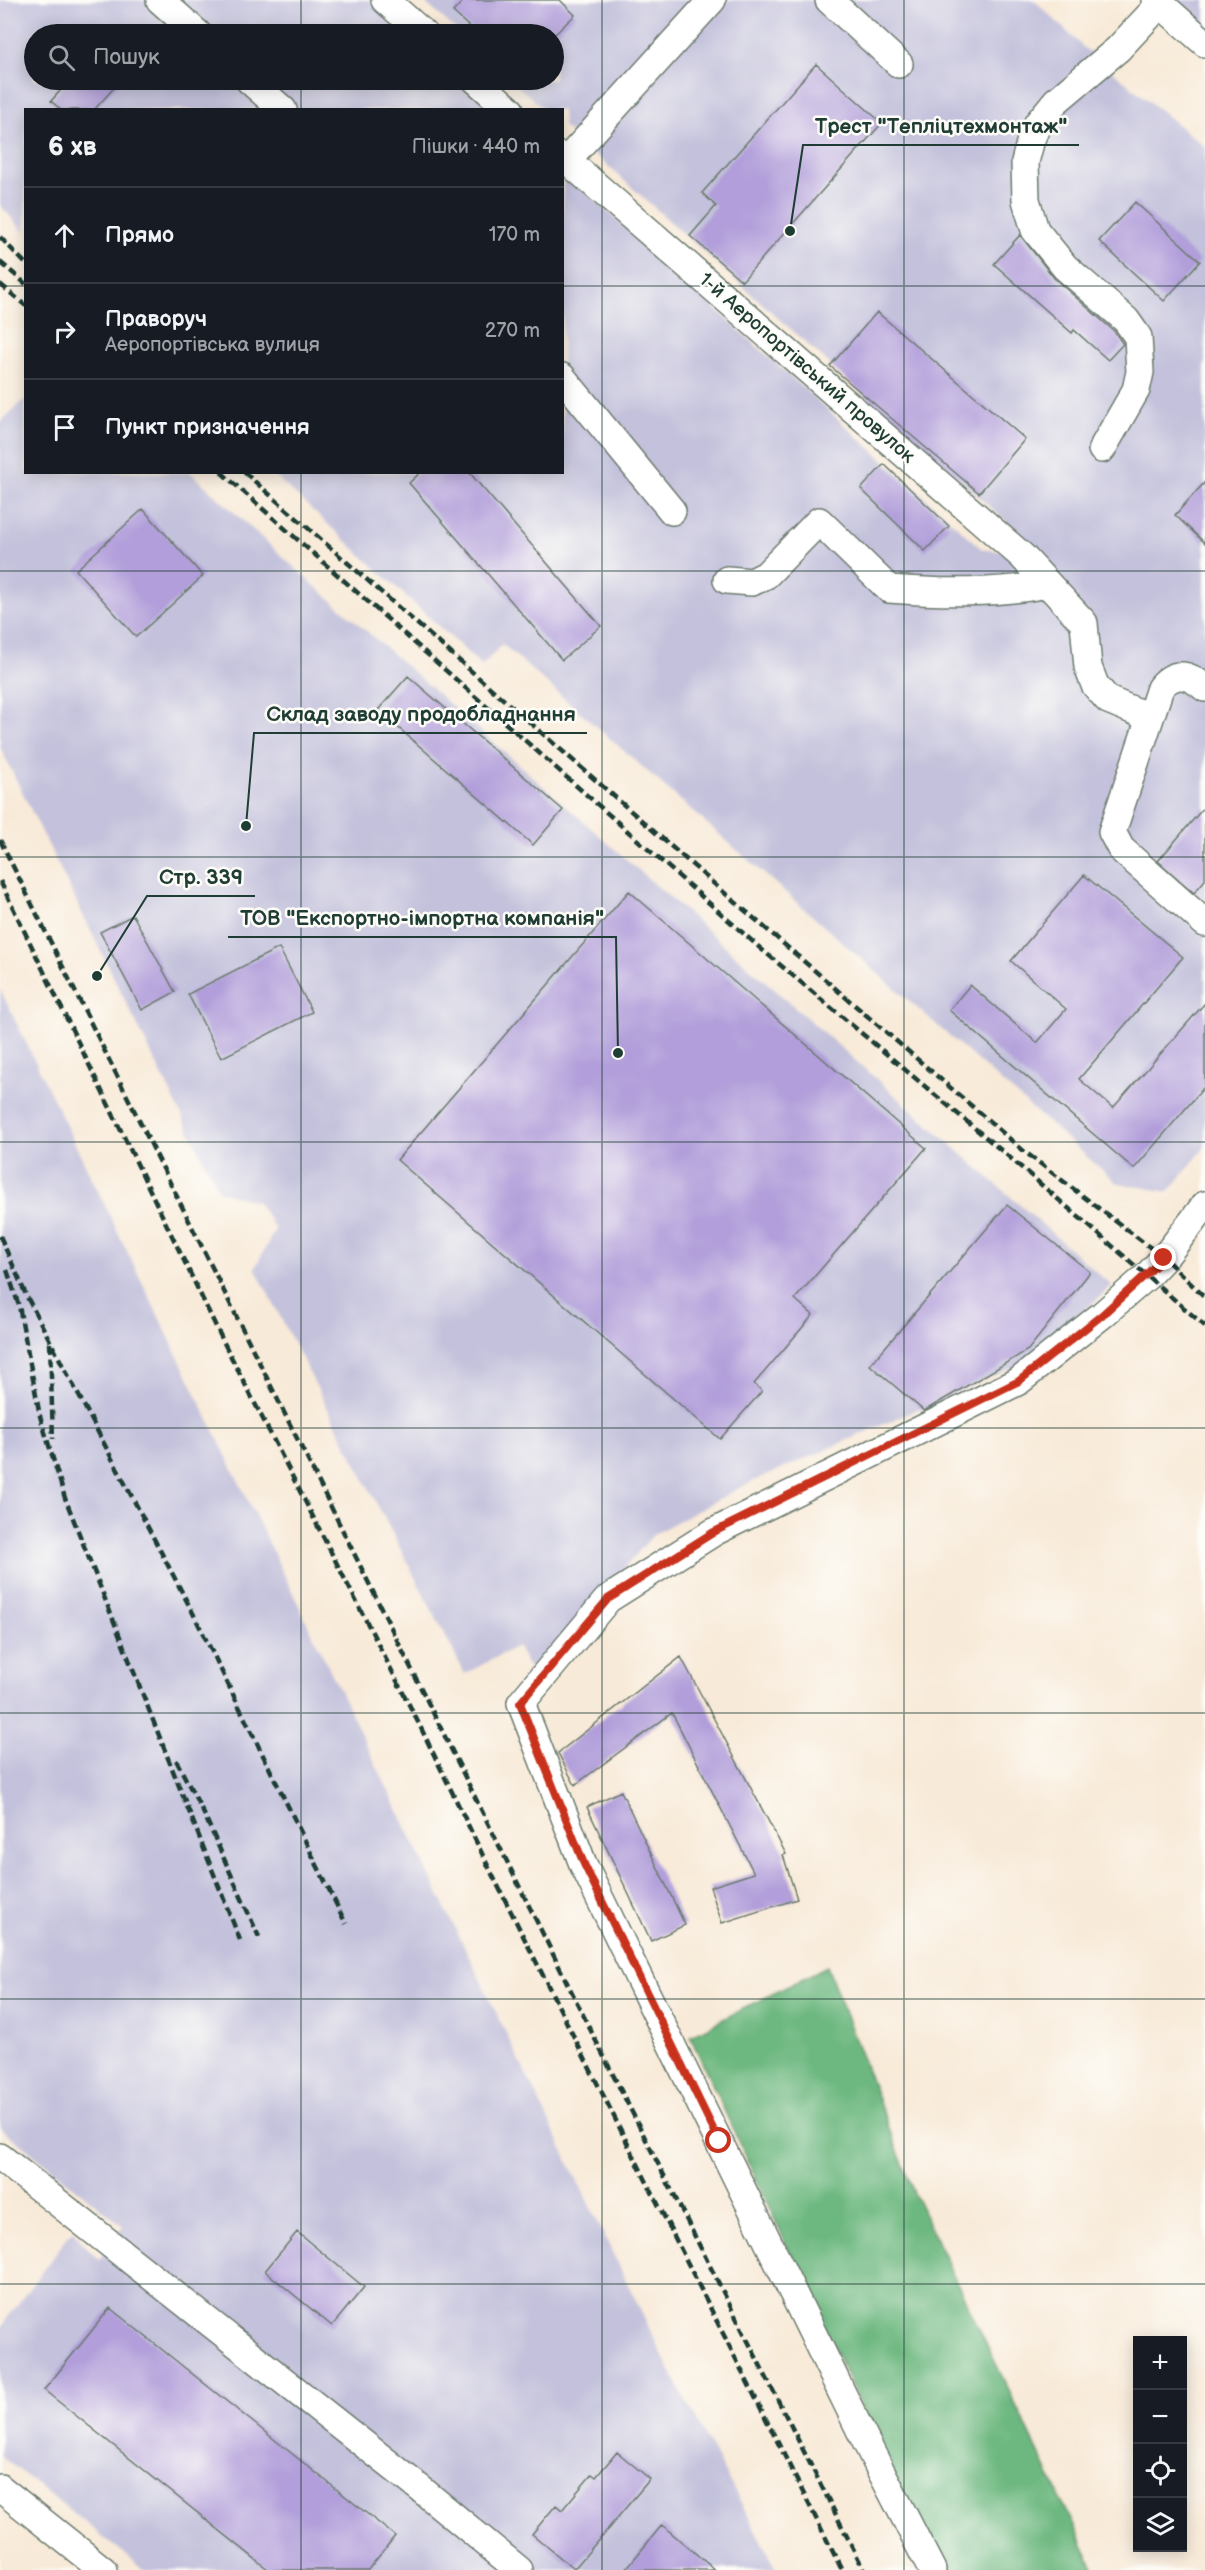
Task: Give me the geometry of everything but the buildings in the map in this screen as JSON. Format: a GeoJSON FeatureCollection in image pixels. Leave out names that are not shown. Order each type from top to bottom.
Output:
{"type":"FeatureCollection","features":[{"type":"Feature","properties":{"kind":"street"},"geometry":{"type":"LineString","coordinates":[[160,0],[187,24]]}},
{"type":"Feature","properties":{"kind":"street"},"geometry":{"type":"LineString","coordinates":[[385,0],[413,24]]}},
{"type":"Feature","properties":{"kind":"street"},"geometry":{"type":"LineString","coordinates":[[565,158],[712,0]]}},
{"type":"Feature","properties":{"kind":"street"},"geometry":{"type":"LineString","coordinates":[[829,0],[899,64]]}},
{"type":"Feature","properties":{"kind":"street"},"geometry":{"type":"LineString","coordinates":[[1102,449],[1136,390],[1140,372],[1138,338],[1126,320],[1065,267],[1035,230],[1026,200],[1025,162],[1030,139],[1038,123],[1050,108],[1118,49],[1158,2],[1205,43]]}},
{"type":"Feature","properties":{"kind":"street"},"geometry":{"type":"LineString","coordinates":[[260,90],[281,108]]}},
{"type":"Feature","properties":{"kind":"street"},"geometry":{"type":"LineString","coordinates":[[487,90],[508,108]]}},
{"type":"Feature","properties":{"kind":"street","name":"1-й Аеропортівський провулок"},"geometry":{"type":"LineString","coordinates":[[565,158],[1022,556],[1084,623],[1088,667],[1095,685],[1108,700],[1149,717]]}},
{"type":"Feature","properties":{"kind":"street"},"geometry":{"type":"LineString","coordinates":[[564,379],[672,511]]}},
{"type":"Feature","properties":{"kind":"street"},"geometry":{"type":"LineString","coordinates":[[727,580],[752,582],[766,575],[819,521],[889,589],[978,592],[1012,590],[1048,584]]}},
{"type":"Feature","properties":{"kind":"street"},"geometry":{"type":"LineString","coordinates":[[1205,688],[1193,678],[1185,675],[1166,680],[1160,688],[1112,832],[1121,849],[1205,923]]}},
{"type":"Feature","properties":{"kind":"street"},"geometry":{"type":"LineString","coordinates":[[932,2570],[865,2440],[584,1864],[520,1703],[608,1599],[714,1532],[1019,1381],[1146,1277],[1164,1258],[1205,1205]]}},
{"type":"Feature","properties":{"kind":"street"},"geometry":{"type":"LineString","coordinates":[[0,2158],[422,2490],[519,2570]]}},
{"type":"Feature","properties":{"kind":"street"},"geometry":{"type":"LineString","coordinates":[[0,2488],[103,2570]]}},
{"type":"Feature","properties":{"kind":"shaded area"},"geometry":{"type":"Polygon","coordinates":[[[0,0],[372,0],[399,24],[24,24],[24,90],[472,90],[493,108],[24,108],[24,232],[0,205],[0,0]]]}},
{"type":"Feature","properties":{"kind":"shaded area"},"geometry":{"type":"Polygon","coordinates":[[[422,0],[1034,0],[1083,47],[1205,147],[1205,1147],[1169,1192],[1117,1183],[502,644],[482,666],[273,474],[564,474],[564,172],[982,549],[1000,551],[1018,532],[564,127],[564,108],[543,108],[522,90],[564,90],[564,24],[450,24],[422,0]]]}},
{"type":"Feature","properties":{"kind":"shaded area"},"geometry":{"type":"Polygon","coordinates":[[[1173,0],[1205,0],[1205,29],[1173,0]]]}},
{"type":"Feature","properties":{"kind":"shaded area"},"geometry":{"type":"Polygon","coordinates":[[[24,400],[24,474],[192,474],[296,569],[1112,1286],[1028,1361],[745,1485],[654,1534],[532,1673],[517,1646],[465,1674],[255,1268],[275,1229],[258,1202],[219,1191],[0,747],[0,422],[24,400]]]}},
{"type":"Feature","properties":{"kind":"shaded area"},"geometry":{"type":"Polygon","coordinates":[[[0,989],[667,2365],[777,2570],[145,2570],[0,2455],[0,2328],[72,2231],[99,2260],[123,2226],[0,2128],[0,989]]]}},
{"type":"Feature","properties":{"kind":"green space"},"geometry":{"type":"Polygon","coordinates":[[[827,1966],[914,2193],[1095,2570],[943,2570],[875,2437],[690,2036],[827,1966]]]}},
{"type":"Feature","properties":{"kind":"railway"},"geometry":{"type":"LineString","coordinates":[[0,237],[24,262]]}},
{"type":"Feature","properties":{"kind":"railway"},"geometry":{"type":"LineString","coordinates":[[0,262],[24,282]]}},
{"type":"Feature","properties":{"kind":"railway"},"geometry":{"type":"LineString","coordinates":[[0,284],[24,304]]}},
{"type":"Feature","properties":{"kind":"railway"},"geometry":{"type":"LineString","coordinates":[[223,474],[760,948],[1008,1156],[1205,1326]]}},
{"type":"Feature","properties":{"kind":"railway"},"geometry":{"type":"LineString","coordinates":[[246,474],[705,876],[1025,1152],[1164,1258],[1205,1297]]}},
{"type":"Feature","properties":{"kind":"railway"},"geometry":{"type":"LineString","coordinates":[[0,840],[601,2051],[864,2570]]}},
{"type":"Feature","properties":{"kind":"railway"},"geometry":{"type":"LineString","coordinates":[[0,881],[223,1341],[419,1724],[842,2570]]}},
{"type":"Feature","properties":{"kind":"railway"},"geometry":{"type":"LineString","coordinates":[[0,1236],[27,1297],[192,1611],[346,1924]]}},
{"type":"Feature","properties":{"kind":"railway"},"geometry":{"type":"LineString","coordinates":[[7,1270],[19,1306],[40,1416],[65,1498],[240,1940]]}},
{"type":"Feature","properties":{"kind":"railway"},"geometry":{"type":"LineString","coordinates":[[50,1343],[53,1439]]}},
{"type":"Feature","properties":{"kind":"railway"},"geometry":{"type":"LineString","coordinates":[[176,1760],[204,1814],[259,1937]]}},
{"type":"Feature","properties":{"kind":"place","name":"Трест \"Тепліцтехмонтаж\""},"geometry":{"type":"Point","coordinates":[790,231]}},
{"type":"Feature","properties":{"kind":"place","name":"Склад заводу продобладнання"},"geometry":{"type":"Point","coordinates":[246,826]}},
{"type":"Feature","properties":{"kind":"place","name":"Стр. 339"},"geometry":{"type":"Point","coordinates":[97,976]}},
{"type":"Feature","properties":{"kind":"place","name":"ТОВ \"Експортно-імпортна компанія\""},"geometry":{"type":"Point","coordinates":[618,1053]}},
{"type":"Feature","properties":{"kind":"route"},"geometry":{"type":"LineString","coordinates":[[719,2141],[584,1864],[520,1703],[608,1599],[644,1574],[714,1532],[1019,1381],[1102,1315],[1146,1277],[1164,1258]]}}]}
